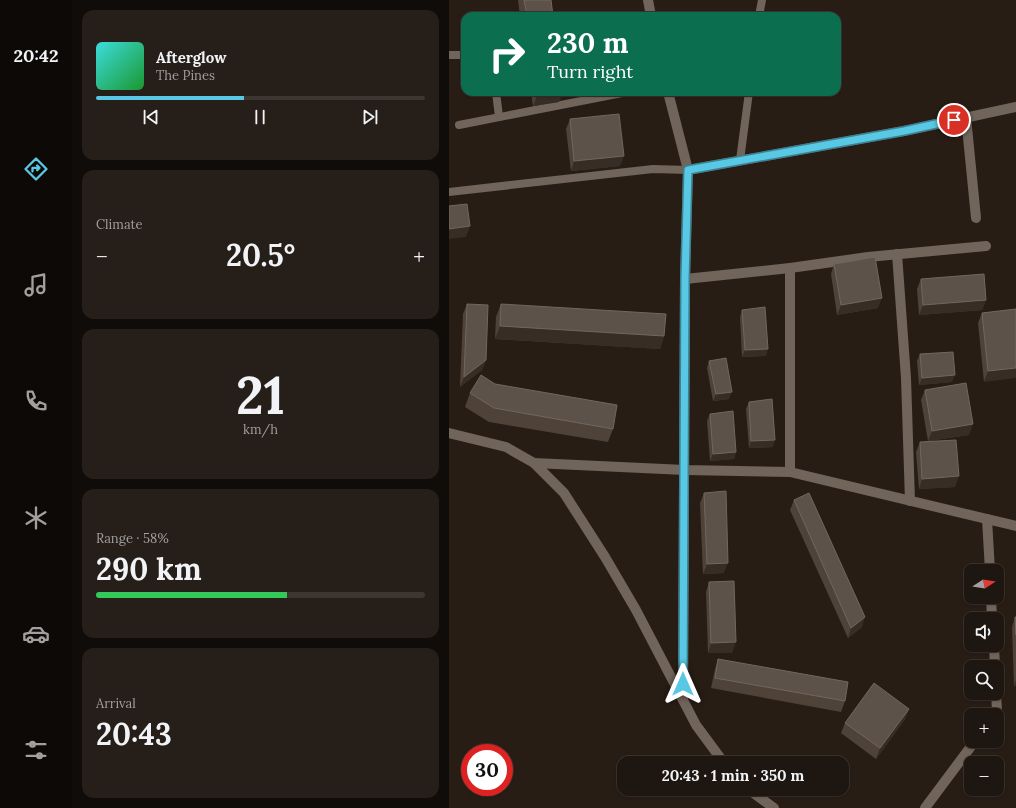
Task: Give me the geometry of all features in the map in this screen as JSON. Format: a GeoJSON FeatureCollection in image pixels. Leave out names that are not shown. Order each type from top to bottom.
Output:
{"type":"FeatureCollection","features":[{"type":"Feature","properties":{"kind":"street"},"geometry":{"type":"LineString","coordinates":[[648,0],[650,12]]}},
{"type":"Feature","properties":{"kind":"street"},"geometry":{"type":"LineString","coordinates":[[669,96],[688,170],[685,279],[683,699]]}},
{"type":"Feature","properties":{"kind":"street"},"geometry":{"type":"LineString","coordinates":[[688,170],[904,131],[1016,107]]}},
{"type":"Feature","properties":{"kind":"street"},"geometry":{"type":"LineString","coordinates":[[966,117],[976,218]]}},
{"type":"Feature","properties":{"kind":"street"},"geometry":{"type":"LineString","coordinates":[[685,279],[791,268],[897,254],[986,246]]}},
{"type":"Feature","properties":{"kind":"street"},"geometry":{"type":"LineString","coordinates":[[897,254],[906,378],[910,501]]}},
{"type":"Feature","properties":{"kind":"street"},"geometry":{"type":"LineString","coordinates":[[790,472],[791,268]]}},
{"type":"Feature","properties":{"kind":"street"},"geometry":{"type":"LineString","coordinates":[[449,433],[506,447],[534,463],[564,493],[605,557],[636,610],[696,724],[718,756]]}},
{"type":"Feature","properties":{"kind":"street"},"geometry":{"type":"LineString","coordinates":[[534,463],[685,470],[790,472],[1016,526]]}},
{"type":"Feature","properties":{"kind":"street"},"geometry":{"type":"LineString","coordinates":[[987,519],[990,564]]}},
{"type":"Feature","properties":{"kind":"street"},"geometry":{"type":"LineString","coordinates":[[925,808],[970,748]]}},
{"type":"Feature","properties":{"kind":"street"},"geometry":{"type":"LineString","coordinates":[[757,796],[773,808]]}},
{"type":"Feature","properties":{"kind":"lane"},"geometry":{"type":"LineString","coordinates":[[760,12],[762,0]]}},
{"type":"Feature","properties":{"kind":"lane"},"geometry":{"type":"LineString","coordinates":[[449,55],[461,54]]}},
{"type":"Feature","properties":{"kind":"lane"},"geometry":{"type":"LineString","coordinates":[[496,96],[499,117]]}},
{"type":"Feature","properties":{"kind":"lane"},"geometry":{"type":"LineString","coordinates":[[459,125],[607,96]]}},
{"type":"Feature","properties":{"kind":"lane"},"geometry":{"type":"LineString","coordinates":[[740,160],[748,96]]}},
{"type":"Feature","properties":{"kind":"lane"},"geometry":{"type":"LineString","coordinates":[[449,192],[653,169],[688,170]]}},
{"type":"Feature","properties":{"kind":"building"},"geometry":{"type":"Polygon","coordinates":[[[524,0],[551,0],[552,12],[526,12],[524,0]]]}},
{"type":"Feature","properties":{"kind":"building"},"geometry":{"type":"Polygon","coordinates":[[[619,114],[624,156],[574,161],[570,119],[619,114]]]}},
{"type":"Feature","properties":{"kind":"building"},"geometry":{"type":"Polygon","coordinates":[[[467,204],[470,226],[449,229],[449,206],[467,204]]]}},
{"type":"Feature","properties":{"kind":"building"},"geometry":{"type":"Polygon","coordinates":[[[875,257],[882,298],[841,305],[834,264],[875,257]]]}},
{"type":"Feature","properties":{"kind":"building"},"geometry":{"type":"Polygon","coordinates":[[[984,274],[986,300],[923,305],[921,279],[984,274]]]}},
{"type":"Feature","properties":{"kind":"building"},"geometry":{"type":"Polygon","coordinates":[[[467,304],[488,305],[486,360],[464,377],[467,304]]]}},
{"type":"Feature","properties":{"kind":"building"},"geometry":{"type":"Polygon","coordinates":[[[501,304],[666,314],[664,336],[500,326],[501,304]]]}},
{"type":"Feature","properties":{"kind":"building"},"geometry":{"type":"Polygon","coordinates":[[[765,307],[768,349],[745,350],[742,310],[765,307]]]}},
{"type":"Feature","properties":{"kind":"building"},"geometry":{"type":"Polygon","coordinates":[[[1016,309],[1016,368],[988,371],[982,313],[1016,309]]]}},
{"type":"Feature","properties":{"kind":"building"},"geometry":{"type":"Polygon","coordinates":[[[953,352],[955,375],[922,378],[920,354],[953,352]]]}},
{"type":"Feature","properties":{"kind":"building"},"geometry":{"type":"Polygon","coordinates":[[[726,358],[732,392],[716,394],[709,361],[726,358]]]}},
{"type":"Feature","properties":{"kind":"building"},"geometry":{"type":"Polygon","coordinates":[[[481,375],[495,384],[617,405],[613,429],[494,408],[470,393],[481,375]]]}},
{"type":"Feature","properties":{"kind":"building"},"geometry":{"type":"Polygon","coordinates":[[[966,383],[973,424],[932,431],[925,390],[966,383]]]}},
{"type":"Feature","properties":{"kind":"building"},"geometry":{"type":"Polygon","coordinates":[[[772,399],[775,440],[751,441],[749,402],[772,399]]]}},
{"type":"Feature","properties":{"kind":"building"},"geometry":{"type":"Polygon","coordinates":[[[733,411],[736,452],[713,454],[710,414],[733,411]]]}},
{"type":"Feature","properties":{"kind":"building"},"geometry":{"type":"Polygon","coordinates":[[[956,440],[959,476],[922,479],[920,442],[956,440]]]}},
{"type":"Feature","properties":{"kind":"building"},"geometry":{"type":"Polygon","coordinates":[[[726,491],[728,563],[707,564],[704,493],[726,491]]]}},
{"type":"Feature","properties":{"kind":"building"},"geometry":{"type":"Polygon","coordinates":[[[809,493],[865,617],[851,628],[794,500],[809,493]]]}},
{"type":"Feature","properties":{"kind":"building"},"geometry":{"type":"Polygon","coordinates":[[[734,581],[736,642],[711,643],[709,582],[734,581]]]}},
{"type":"Feature","properties":{"kind":"building"},"geometry":{"type":"Polygon","coordinates":[[[718,659],[848,682],[845,701],[715,678],[718,659]]]}},
{"type":"Feature","properties":{"kind":"building"},"geometry":{"type":"Polygon","coordinates":[[[874,683],[909,709],[880,748],[845,723],[874,683]]]}},
{"type":"Feature","properties":{"kind":"route"},"geometry":{"type":"LineString","coordinates":[[683,684],[685,279],[688,170],[904,131],[954,120]]}}]}
